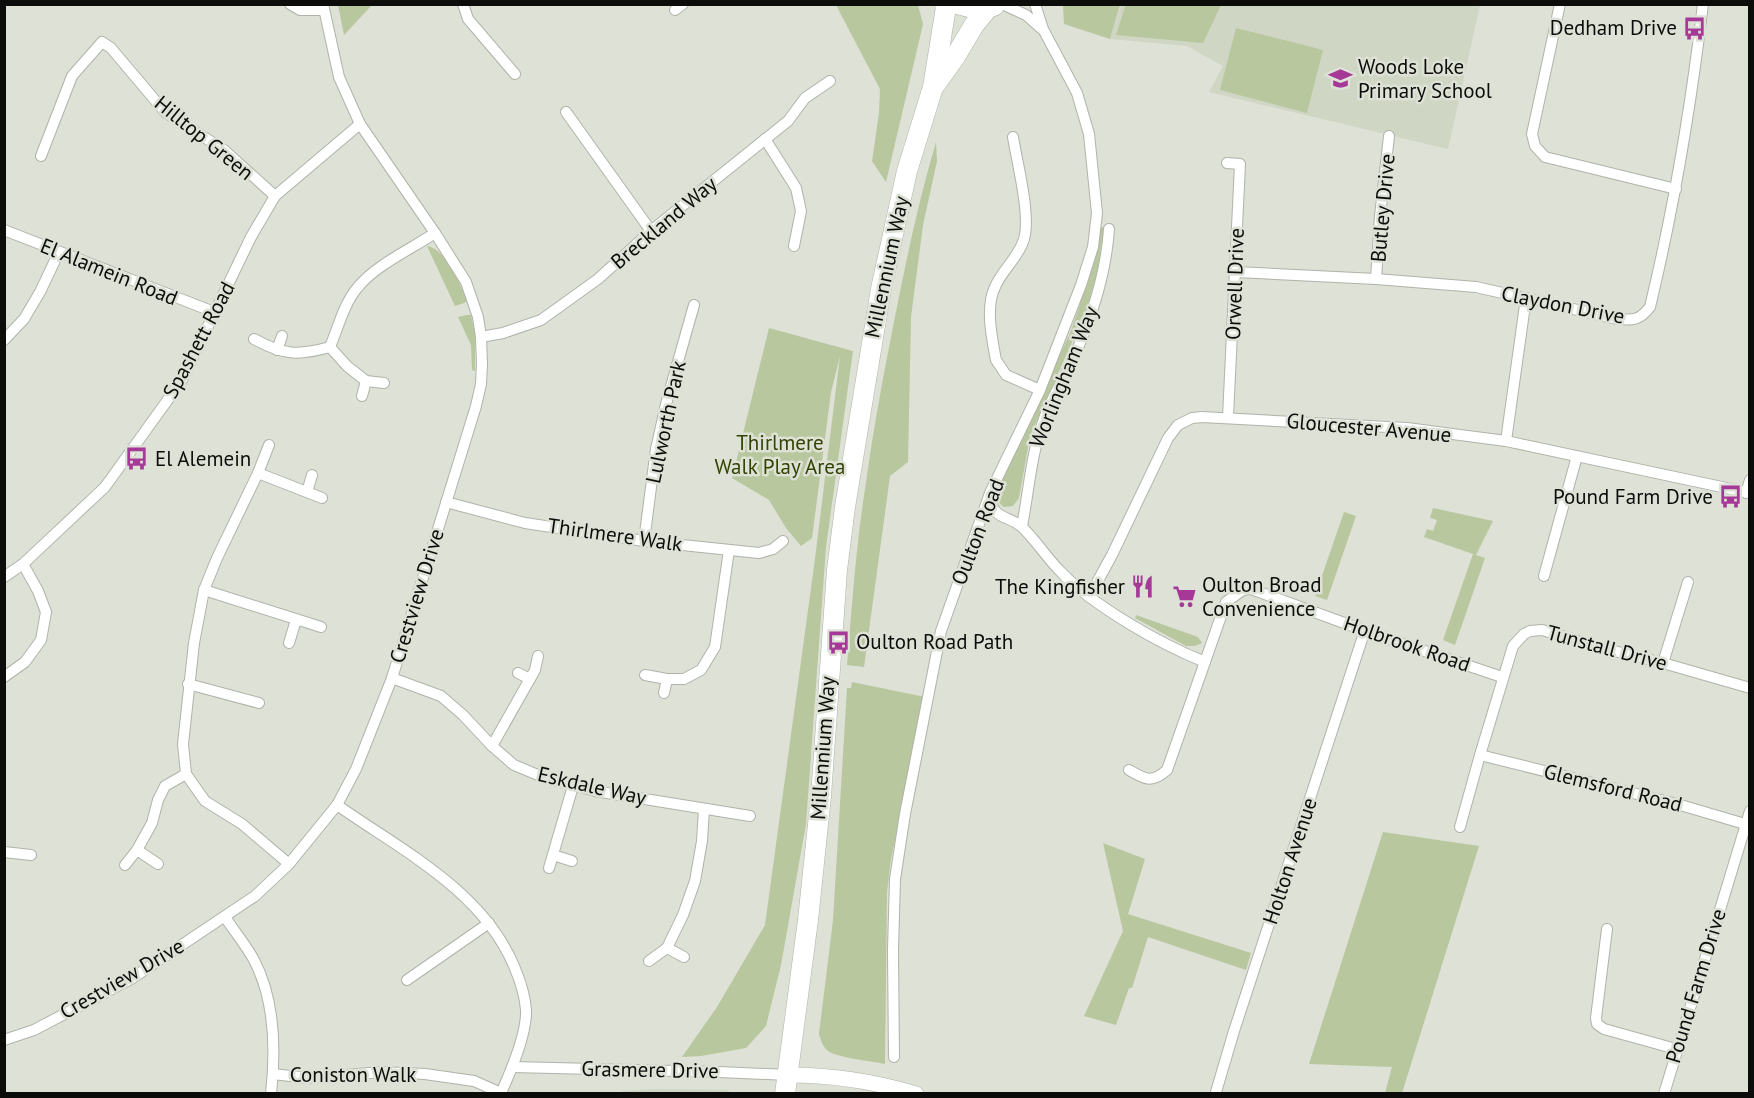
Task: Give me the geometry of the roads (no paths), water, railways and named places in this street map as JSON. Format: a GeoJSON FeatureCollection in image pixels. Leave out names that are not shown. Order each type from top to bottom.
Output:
{"type":"FeatureCollection","features":[{"type":"Feature","properties":{"kind":"highway","name":"Millennium Way"},"geometry":{"type":"LineString","coordinates":[[787,1084],[821,796],[830,651],[845,507],[881,289],[908,171],[933,87],[945,4]]}},
{"type":"Feature","properties":{"kind":"highway"},"geometry":{"type":"LineString","coordinates":[[958,4],[977,9],[996,6]]}},
{"type":"Feature","properties":{"kind":"highway","name":"Millennium Way"},"geometry":{"type":"LineString","coordinates":[[933,87],[974,25],[996,6]]}},
{"type":"Feature","properties":{"kind":"main road"},"geometry":{"type":"LineString","coordinates":[[787,1084],[822,1075],[850,1078],[911,1093]]}},
{"type":"Feature","properties":{"kind":"street","name":"Crestview Drive"},"geometry":{"type":"LineString","coordinates":[[4,1040],[34,1030],[131,979],[255,896],[289,864],[337,805],[356,769],[392,678],[476,406],[481,384],[481,337],[478,317],[466,282],[360,124],[339,77],[323,7],[300,10],[290,4]]}},
{"type":"Feature","properties":{"kind":"street"},"geometry":{"type":"LineString","coordinates":[[463,4],[468,19],[515,74]]}},
{"type":"Feature","properties":{"kind":"street","name":"Oulton Road"},"geometry":{"type":"LineString","coordinates":[[894,1057],[895,879],[905,814],[941,631],[990,494],[1040,390],[1081,285],[1093,246],[1097,213],[1089,134],[1077,93],[1042,30],[1035,4]]}},
{"type":"Feature","properties":{"kind":"street"},"geometry":{"type":"LineString","coordinates":[[1560,4],[1532,134],[1535,146],[1545,157],[1676,189]]}},
{"type":"Feature","properties":{"kind":"street","name":"Claydon Drive"},"geometry":{"type":"LineString","coordinates":[[1236,272],[1476,287],[1617,319],[1631,320],[1643,316],[1650,307],[1676,189],[1703,4]]}},
{"type":"Feature","properties":{"kind":"street","name":"Oulton Road"},"geometry":{"type":"LineString","coordinates":[[996,6],[1017,10],[1042,30]]}},
{"type":"Feature","properties":{"kind":"street","name":"Hilltop Green"},"geometry":{"type":"LineString","coordinates":[[41,156],[72,76],[102,42],[111,48],[165,112],[224,150],[275,196]]}},
{"type":"Feature","properties":{"kind":"street","name":"Breckland Way"},"geometry":{"type":"LineString","coordinates":[[481,337],[503,333],[541,320],[598,279],[651,231],[788,121],[805,98],[830,81]]}},
{"type":"Feature","properties":{"kind":"street"},"geometry":{"type":"LineString","coordinates":[[566,112],[651,231]]}},
{"type":"Feature","properties":{"kind":"street","name":"Spashett Road"},"geometry":{"type":"LineString","coordinates":[[4,578],[23,564],[105,487],[182,380],[251,237],[275,196],[360,124]]}},
{"type":"Feature","properties":{"kind":"street","name":"Butley Drive"},"geometry":{"type":"LineString","coordinates":[[1376,279],[1389,136]]}},
{"type":"Feature","properties":{"kind":"street"},"geometry":{"type":"LineString","coordinates":[[1013,137],[1027,218],[1024,240],[994,287],[989,316],[998,365],[1006,375],[1040,390]]}},
{"type":"Feature","properties":{"kind":"street"},"geometry":{"type":"LineString","coordinates":[[765,140],[796,188],[801,211],[794,246]]}},
{"type":"Feature","properties":{"kind":"street","name":"Orwell Drive"},"geometry":{"type":"LineString","coordinates":[[1227,163],[1240,164],[1228,417]]}},
{"type":"Feature","properties":{"kind":"street","name":"Worlingham Way"},"geometry":{"type":"LineString","coordinates":[[1022,526],[1036,440],[1092,310],[1108,248],[1109,229]]}},
{"type":"Feature","properties":{"kind":"street","name":"El Alamein Road"},"geometry":{"type":"LineString","coordinates":[[4,230],[214,312]]}},
{"type":"Feature","properties":{"kind":"street"},"geometry":{"type":"LineString","coordinates":[[330,347],[344,311],[357,287],[380,268],[435,233]]}},
{"type":"Feature","properties":{"kind":"street"},"geometry":{"type":"LineString","coordinates":[[4,340],[24,319],[59,252]]}},
{"type":"Feature","properties":{"kind":"street"},"geometry":{"type":"LineString","coordinates":[[1506,441],[1526,298]]}},
{"type":"Feature","properties":{"kind":"street","name":"Lulworth Park"},"geometry":{"type":"LineString","coordinates":[[644,541],[666,404],[694,305]]}},
{"type":"Feature","properties":{"kind":"street"},"geometry":{"type":"LineString","coordinates":[[278,350],[282,336]]}},
{"type":"Feature","properties":{"kind":"street"},"geometry":{"type":"LineString","coordinates":[[254,339],[278,350],[307,353],[330,347]]}},
{"type":"Feature","properties":{"kind":"street"},"geometry":{"type":"LineString","coordinates":[[330,347],[347,366],[366,381],[384,383]]}},
{"type":"Feature","properties":{"kind":"street"},"geometry":{"type":"LineString","coordinates":[[362,396],[366,381]]}},
{"type":"Feature","properties":{"kind":"street","name":"Gloucester Avenue"},"geometry":{"type":"LineString","coordinates":[[1089,597],[1112,555],[1168,438],[1178,426],[1192,418],[1228,417],[1407,428],[1506,441],[1748,493]]}},
{"type":"Feature","properties":{"kind":"street"},"geometry":{"type":"LineString","coordinates":[[268,445],[258,473],[204,590],[188,684],[183,744],[186,774],[205,801],[242,824],[289,864]]}},
{"type":"Feature","properties":{"kind":"street"},"geometry":{"type":"LineString","coordinates":[[1544,576],[1577,456]]}},
{"type":"Feature","properties":{"kind":"street"},"geometry":{"type":"LineString","coordinates":[[258,473],[322,498]]}},
{"type":"Feature","properties":{"kind":"street"},"geometry":{"type":"LineString","coordinates":[[306,492],[312,475]]}},
{"type":"Feature","properties":{"kind":"street"},"geometry":{"type":"LineString","coordinates":[[1748,493],[1749,480]]}},
{"type":"Feature","properties":{"kind":"street"},"geometry":{"type":"LineString","coordinates":[[990,494],[991,504],[996,513],[1022,526],[1060,572],[1089,597],[1185,654],[1205,662],[1167,770],[1153,779],[1144,778],[1129,770]]}},
{"type":"Feature","properties":{"kind":"street","name":"Thirlmere Walk"},"geometry":{"type":"LineString","coordinates":[[446,502],[525,523],[644,541],[759,553],[773,549],[783,541]]}},
{"type":"Feature","properties":{"kind":"street"},"geometry":{"type":"LineString","coordinates":[[645,675],[684,679],[701,670],[715,647],[729,550]]}},
{"type":"Feature","properties":{"kind":"street"},"geometry":{"type":"LineString","coordinates":[[4,677],[25,662],[41,640],[46,612],[38,591],[23,564]]}},
{"type":"Feature","properties":{"kind":"street"},"geometry":{"type":"LineString","coordinates":[[1663,663],[1688,582]]}},
{"type":"Feature","properties":{"kind":"street","name":"Holbrook Road"},"geometry":{"type":"LineString","coordinates":[[1205,662],[1226,602],[1243,590],[1251,589],[1502,677]]}},
{"type":"Feature","properties":{"kind":"street"},"geometry":{"type":"LineString","coordinates":[[204,590],[321,627]]}},
{"type":"Feature","properties":{"kind":"street"},"geometry":{"type":"LineString","coordinates":[[289,643],[296,620]]}},
{"type":"Feature","properties":{"kind":"street","name":"Holton Avenue"},"geometry":{"type":"LineString","coordinates":[[1216,1092],[1365,630]]}},
{"type":"Feature","properties":{"kind":"street","name":"Tunstall Drive"},"geometry":{"type":"LineString","coordinates":[[1460,827],[1512,646],[1524,634],[1542,630],[1749,688]]}},
{"type":"Feature","properties":{"kind":"street"},"geometry":{"type":"LineString","coordinates":[[492,746],[535,670],[538,656]]}},
{"type":"Feature","properties":{"kind":"street"},"geometry":{"type":"LineString","coordinates":[[518,673],[530,679]]}},
{"type":"Feature","properties":{"kind":"street","name":"Eskdale Way"},"geometry":{"type":"LineString","coordinates":[[392,678],[441,696],[514,765],[545,778],[573,786],[750,816]]}},
{"type":"Feature","properties":{"kind":"street"},"geometry":{"type":"LineString","coordinates":[[664,693],[667,679]]}},
{"type":"Feature","properties":{"kind":"street"},"geometry":{"type":"LineString","coordinates":[[188,684],[259,703]]}},
{"type":"Feature","properties":{"kind":"street","name":"Glemsford Road"},"geometry":{"type":"LineString","coordinates":[[1480,755],[1677,804],[1745,825]]}},
{"type":"Feature","properties":{"kind":"street"},"geometry":{"type":"LineString","coordinates":[[125,865],[137,850],[152,823],[165,786],[186,774]]}},
{"type":"Feature","properties":{"kind":"street"},"geometry":{"type":"LineString","coordinates":[[549,868],[573,786]]}},
{"type":"Feature","properties":{"kind":"street"},"geometry":{"type":"LineString","coordinates":[[337,805],[429,868],[466,898],[489,923],[507,951],[521,982],[526,1011],[512,1067],[501,1093]]}},
{"type":"Feature","properties":{"kind":"street"},"geometry":{"type":"LineString","coordinates":[[649,961],[667,948],[683,915],[695,881],[702,841],[704,809]]}},
{"type":"Feature","properties":{"kind":"street","name":"Pound Farm Drive"},"geometry":{"type":"LineString","coordinates":[[1664,1094],[1749,811]]}},
{"type":"Feature","properties":{"kind":"street"},"geometry":{"type":"LineString","coordinates":[[137,850],[158,864]]}},
{"type":"Feature","properties":{"kind":"street"},"geometry":{"type":"LineString","coordinates":[[4,852],[31,855]]}},
{"type":"Feature","properties":{"kind":"street"},"geometry":{"type":"LineString","coordinates":[[553,855],[572,861]]}},
{"type":"Feature","properties":{"kind":"street"},"geometry":{"type":"LineString","coordinates":[[225,917],[254,959],[269,1002],[273,1030],[271,1094]]}},
{"type":"Feature","properties":{"kind":"street"},"geometry":{"type":"LineString","coordinates":[[407,980],[489,923]]}},
{"type":"Feature","properties":{"kind":"street"},"geometry":{"type":"LineString","coordinates":[[1607,929],[1597,1024],[1604,1029],[1676,1049]]}},
{"type":"Feature","properties":{"kind":"street"},"geometry":{"type":"LineString","coordinates":[[667,948],[684,957]]}},
{"type":"Feature","properties":{"kind":"street","name":"Grasmere Drive"},"geometry":{"type":"LineString","coordinates":[[512,1067],[719,1072],[787,1084]]}},
{"type":"Feature","properties":{"kind":"street","name":"Coniston Walk"},"geometry":{"type":"LineString","coordinates":[[273,1074],[308,1078],[382,1072],[425,1074],[474,1081],[501,1093]]}},
{"type":"Feature","properties":{"kind":"place","name":"Dedham Drive"},"geometry":{"type":"Point","coordinates":[1695,28]}},
{"type":"Feature","properties":{"kind":"place","name":"Woods Loke Primary School"},"geometry":{"type":"Point","coordinates":[1340,79]}},
{"type":"Feature","properties":{"kind":"place","name":"El Alemein"},"geometry":{"type":"Point","coordinates":[137,459]}},
{"type":"Feature","properties":{"kind":"place","name":"Pound Farm Drive"},"geometry":{"type":"Point","coordinates":[1731,497]}},
{"type":"Feature","properties":{"kind":"place","name":"The Kingfisher"},"geometry":{"type":"Point","coordinates":[1143,587]}},
{"type":"Feature","properties":{"kind":"place","name":"Oulton Broad Convenience"},"geometry":{"type":"Point","coordinates":[1184,597]}},
{"type":"Feature","properties":{"kind":"place","name":"Oulton Road Path"},"geometry":{"type":"Point","coordinates":[838,642]}},
{"type":"Feature","properties":{"kind":"park label","name":"Thirlmere Walk Play Area"},"geometry":{"type":"Point","coordinates":[780,455]}}]}
